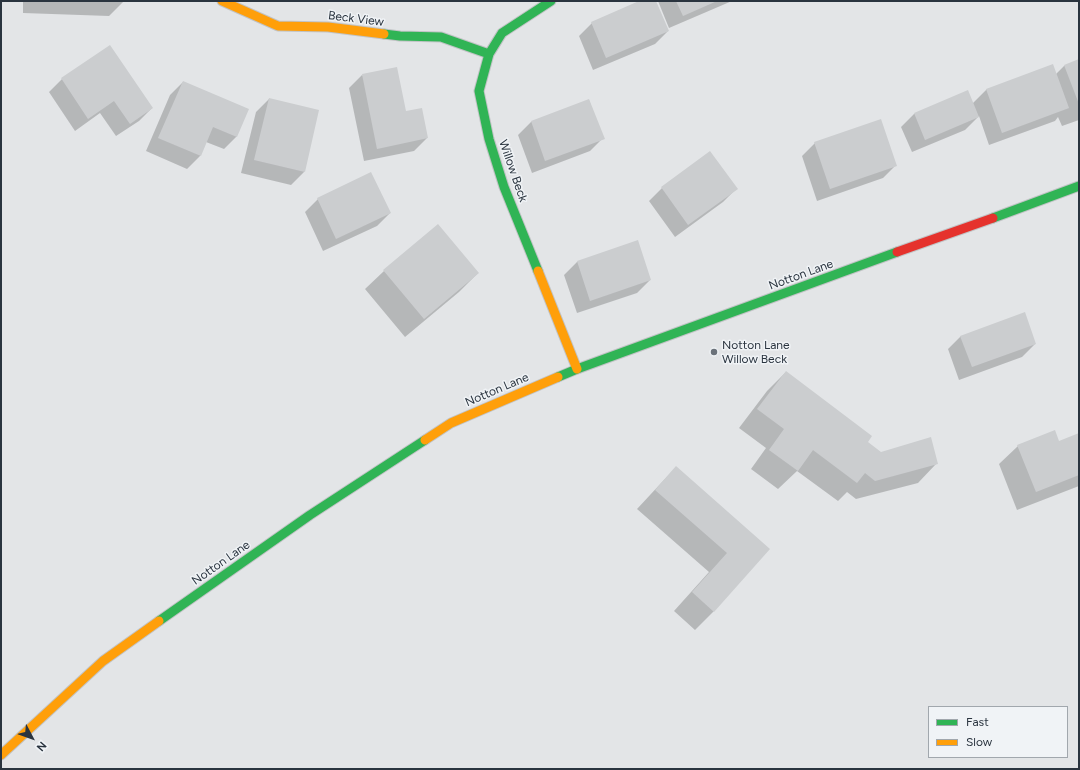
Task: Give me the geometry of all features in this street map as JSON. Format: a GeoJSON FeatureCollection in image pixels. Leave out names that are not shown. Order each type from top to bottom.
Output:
{"type":"FeatureCollection","features":[{"type":"Feature","properties":{"kind":"street","name":"Beck View"},"geometry":{"type":"LineString","coordinates":[[222,1],[278,26],[328,27],[400,36],[441,37],[489,54]]}},
{"type":"Feature","properties":{"kind":"street","name":"Willow Beck"},"geometry":{"type":"LineString","coordinates":[[551,1],[502,33],[489,54],[479,92],[489,139],[504,187],[577,369]]}},
{"type":"Feature","properties":{"kind":"street","name":"Notton Lane"},"geometry":{"type":"LineString","coordinates":[[1,754],[103,661],[310,515],[452,423],[577,369],[1079,186]]}},
{"type":"Feature","properties":{"kind":"building"},"geometry":{"type":"Polygon","coordinates":[[[639,1],[656,1],[669,31],[606,58],[591,22],[639,1]]]}},
{"type":"Feature","properties":{"kind":"building"},"geometry":{"type":"Polygon","coordinates":[[[676,1],[717,1],[683,16],[676,1]]]}},
{"type":"Feature","properties":{"kind":"building"},"geometry":{"type":"Polygon","coordinates":[[[110,45],[153,108],[130,124],[114,101],[88,119],[61,78],[110,45]]]}},
{"type":"Feature","properties":{"kind":"building"},"geometry":{"type":"Polygon","coordinates":[[[1079,59],[1079,104],[1064,65],[1079,59]]]}},
{"type":"Feature","properties":{"kind":"building"},"geometry":{"type":"Polygon","coordinates":[[[1053,64],[1069,108],[1002,133],[986,89],[1053,64]]]}},
{"type":"Feature","properties":{"kind":"building"},"geometry":{"type":"Polygon","coordinates":[[[397,67],[406,111],[422,108],[428,138],[377,149],[362,74],[397,67]]]}},
{"type":"Feature","properties":{"kind":"building"},"geometry":{"type":"Polygon","coordinates":[[[183,81],[249,109],[237,137],[213,127],[201,156],[158,138],[183,81]]]}},
{"type":"Feature","properties":{"kind":"building"},"geometry":{"type":"Polygon","coordinates":[[[968,90],[979,117],[925,140],[914,113],[968,90]]]}},
{"type":"Feature","properties":{"kind":"building"},"geometry":{"type":"Polygon","coordinates":[[[269,98],[319,110],[305,172],[254,160],[269,98]]]}},
{"type":"Feature","properties":{"kind":"building"},"geometry":{"type":"Polygon","coordinates":[[[589,99],[605,139],[545,161],[531,121],[589,99]]]}},
{"type":"Feature","properties":{"kind":"building"},"geometry":{"type":"Polygon","coordinates":[[[881,119],[897,166],[830,189],[814,142],[881,119]]]}},
{"type":"Feature","properties":{"kind":"building"},"geometry":{"type":"Polygon","coordinates":[[[710,151],[738,189],[688,225],[661,187],[710,151]]]}},
{"type":"Feature","properties":{"kind":"building"},"geometry":{"type":"Polygon","coordinates":[[[371,172],[391,213],[336,239],[317,198],[371,172]]]}},
{"type":"Feature","properties":{"kind":"building"},"geometry":{"type":"Polygon","coordinates":[[[438,224],[479,273],[424,319],[383,270],[438,224]]]}},
{"type":"Feature","properties":{"kind":"building"},"geometry":{"type":"Polygon","coordinates":[[[638,240],[651,280],[590,301],[577,261],[638,240]]]}},
{"type":"Feature","properties":{"kind":"building"},"geometry":{"type":"Polygon","coordinates":[[[1025,312],[1036,344],[972,367],[960,336],[1025,312]]]}},
{"type":"Feature","properties":{"kind":"building"},"geometry":{"type":"Polygon","coordinates":[[[786,371],[872,436],[868,442],[881,452],[931,437],[938,464],[875,481],[865,473],[857,483],[813,450],[798,471],[769,450],[784,429],[757,409],[786,371]]]}},
{"type":"Feature","properties":{"kind":"building"},"geometry":{"type":"Polygon","coordinates":[[[1055,430],[1059,441],[1079,433],[1079,475],[1036,492],[1017,445],[1055,430]]]}},
{"type":"Feature","properties":{"kind":"building"},"geometry":{"type":"Polygon","coordinates":[[[676,466],[770,549],[714,612],[692,592],[727,553],[655,490],[676,466]]]}},
{"type":"Feature","properties":{"kind":"traffic: fast"},"geometry":{"type":"LineString","coordinates":[[538,271],[504,187],[489,139],[479,91],[489,54],[502,33],[551,1]]}},
{"type":"Feature","properties":{"kind":"traffic: fast"},"geometry":{"type":"LineString","coordinates":[[384,34],[441,37],[489,54]]}},
{"type":"Feature","properties":{"kind":"traffic: fast"},"geometry":{"type":"LineString","coordinates":[[993,218],[1079,186]]}},
{"type":"Feature","properties":{"kind":"traffic: fast"},"geometry":{"type":"LineString","coordinates":[[558,377],[897,252]]}},
{"type":"Feature","properties":{"kind":"traffic: fast"},"geometry":{"type":"LineString","coordinates":[[159,621],[310,515],[425,440]]}},
{"type":"Feature","properties":{"kind":"traffic: slow"},"geometry":{"type":"LineString","coordinates":[[222,1],[278,26],[328,27],[384,34]]}},
{"type":"Feature","properties":{"kind":"traffic: slow"},"geometry":{"type":"LineString","coordinates":[[538,271],[577,369]]}},
{"type":"Feature","properties":{"kind":"traffic: slow"},"geometry":{"type":"LineString","coordinates":[[425,440],[451,423],[558,377]]}},
{"type":"Feature","properties":{"kind":"traffic: slow"},"geometry":{"type":"LineString","coordinates":[[1,755],[103,661],[159,621]]}},
{"type":"Feature","properties":{"kind":"traffic: jam"},"geometry":{"type":"LineString","coordinates":[[897,252],[993,218]]}},
{"type":"Feature","properties":{"kind":"place","name":"Notton Lane Willow Beck"},"geometry":{"type":"Point","coordinates":[714,352]}}]}
